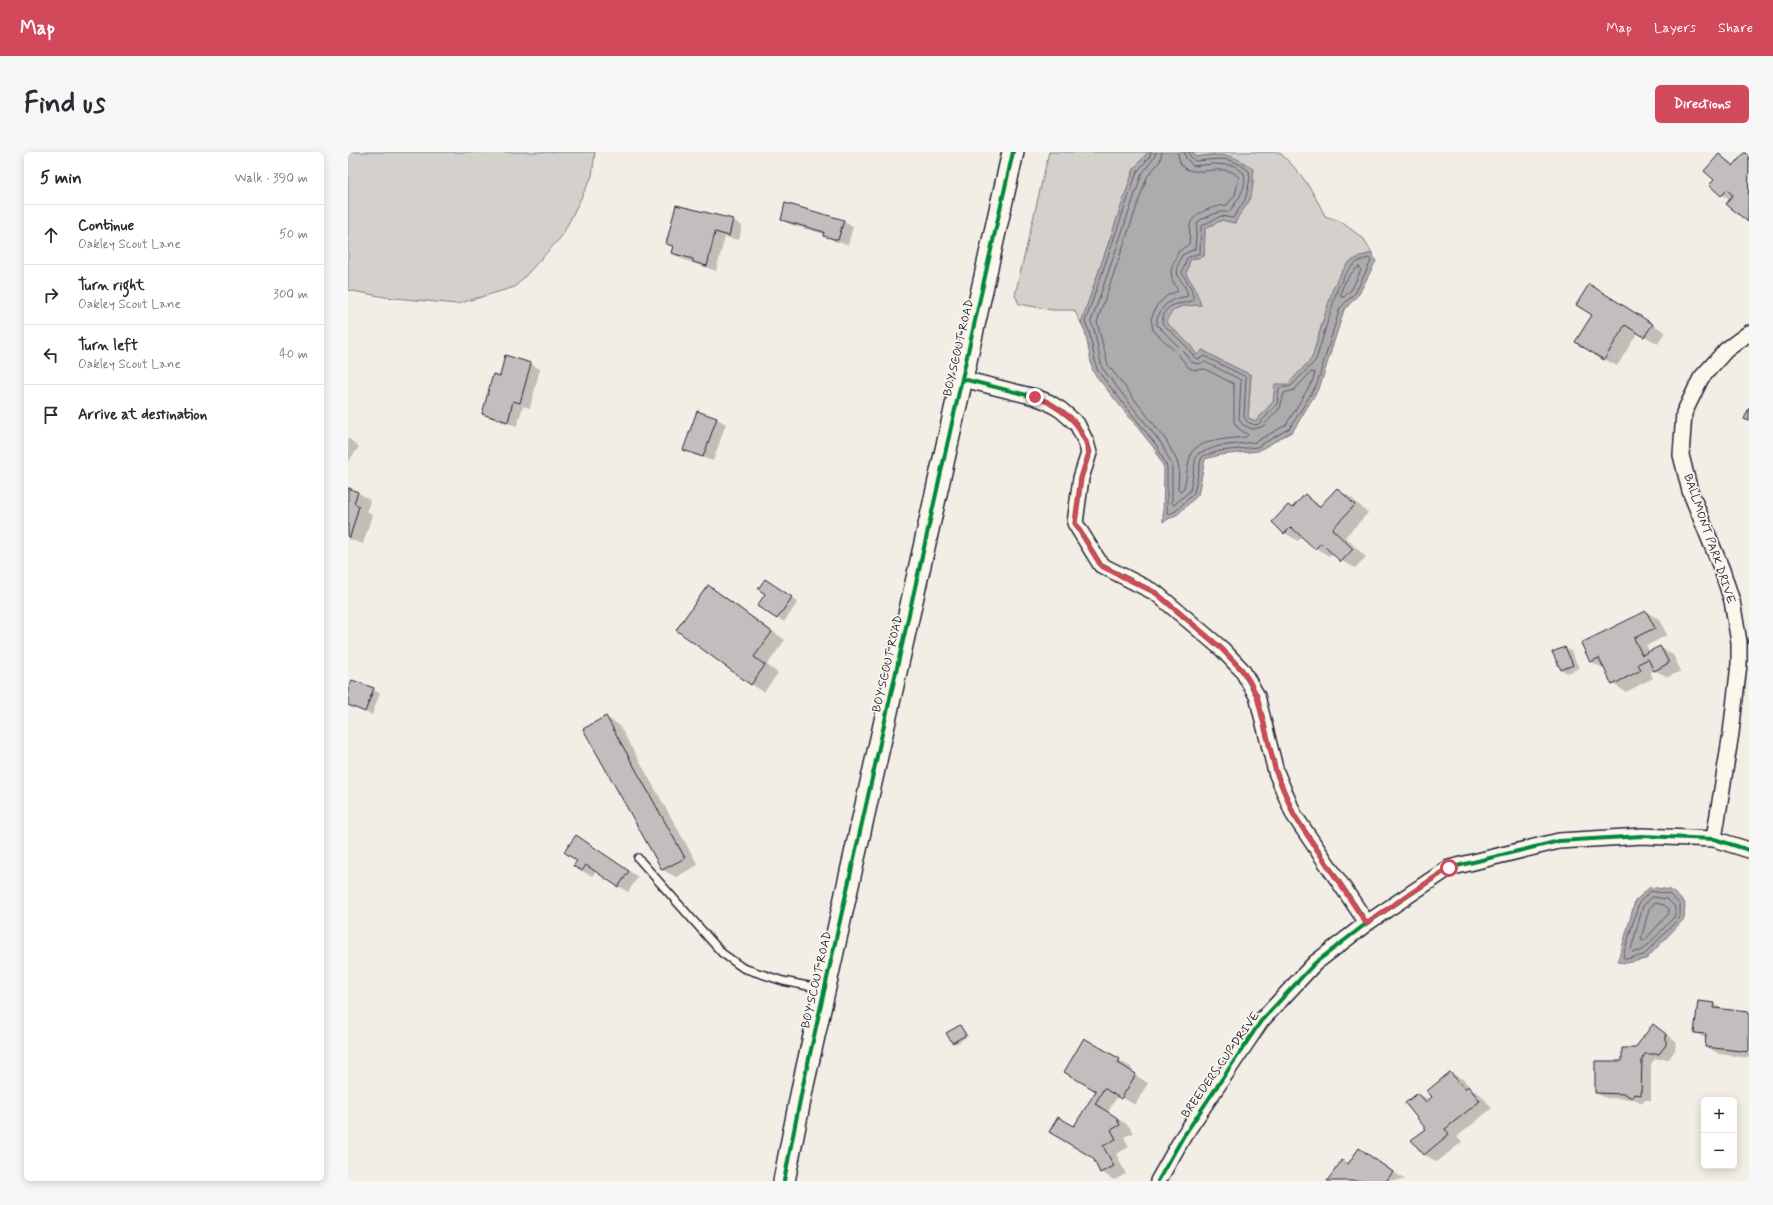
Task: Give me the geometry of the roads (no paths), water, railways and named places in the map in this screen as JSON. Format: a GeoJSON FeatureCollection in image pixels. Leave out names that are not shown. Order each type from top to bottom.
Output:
{"type":"FeatureCollection","features":[{"type":"Feature","properties":{"kind":"street","name":"BOY SCOUT ROAD"},"geometry":{"type":"LineString","coordinates":[[784,1181],[803,1085],[1013,152]]}},
{"type":"Feature","properties":{"kind":"street","name":"BALLMONT PARK DRIVE"},"geometry":{"type":"LineString","coordinates":[[1714,839],[1732,725],[1739,664],[1739,642],[1732,601],[1722,570],[1690,491],[1681,455],[1684,413],[1701,378],[1726,350],[1749,333]]}},
{"type":"Feature","properties":{"kind":"street"},"geometry":{"type":"LineString","coordinates":[[963,379],[1042,399],[1061,410],[1076,424],[1086,442],[1089,453],[1081,478],[1075,523],[1101,566],[1156,593],[1222,649],[1242,670],[1257,696],[1276,772],[1294,815],[1366,923]]}},
{"type":"Feature","properties":{"kind":"street","name":"BREEDERS CUP DRIVE"},"geometry":{"type":"LineString","coordinates":[[1158,1181],[1182,1138],[1261,1021],[1315,963],[1366,923],[1449,868],[1559,841],[1642,836],[1714,839],[1749,850]]}},
{"type":"Feature","properties":{"kind":"lane"},"geometry":{"type":"LineString","coordinates":[[638,858],[722,953],[743,968],[783,981],[825,989]]}},
{"type":"Feature","properties":{"kind":"water"},"geometry":{"type":"Polygon","coordinates":[[[1148,152],[1192,152],[1196,157],[1220,155],[1233,157],[1253,169],[1253,185],[1249,201],[1235,223],[1222,220],[1205,228],[1204,256],[1190,260],[1186,274],[1194,286],[1201,305],[1180,307],[1172,312],[1166,322],[1190,345],[1197,355],[1202,350],[1251,375],[1248,418],[1256,421],[1273,402],[1275,384],[1288,384],[1312,358],[1333,288],[1348,263],[1361,256],[1372,253],[1376,261],[1359,294],[1344,310],[1320,386],[1293,431],[1258,451],[1220,455],[1205,459],[1198,495],[1178,514],[1163,522],[1164,468],[1154,448],[1093,372],[1085,331],[1081,323],[1134,169],[1148,152]]]}},
{"type":"Feature","properties":{"kind":"water"},"geometry":{"type":"Polygon","coordinates":[[[1650,887],[1671,890],[1685,903],[1684,919],[1646,959],[1627,963],[1617,962],[1635,901],[1650,887]]]}}]}
